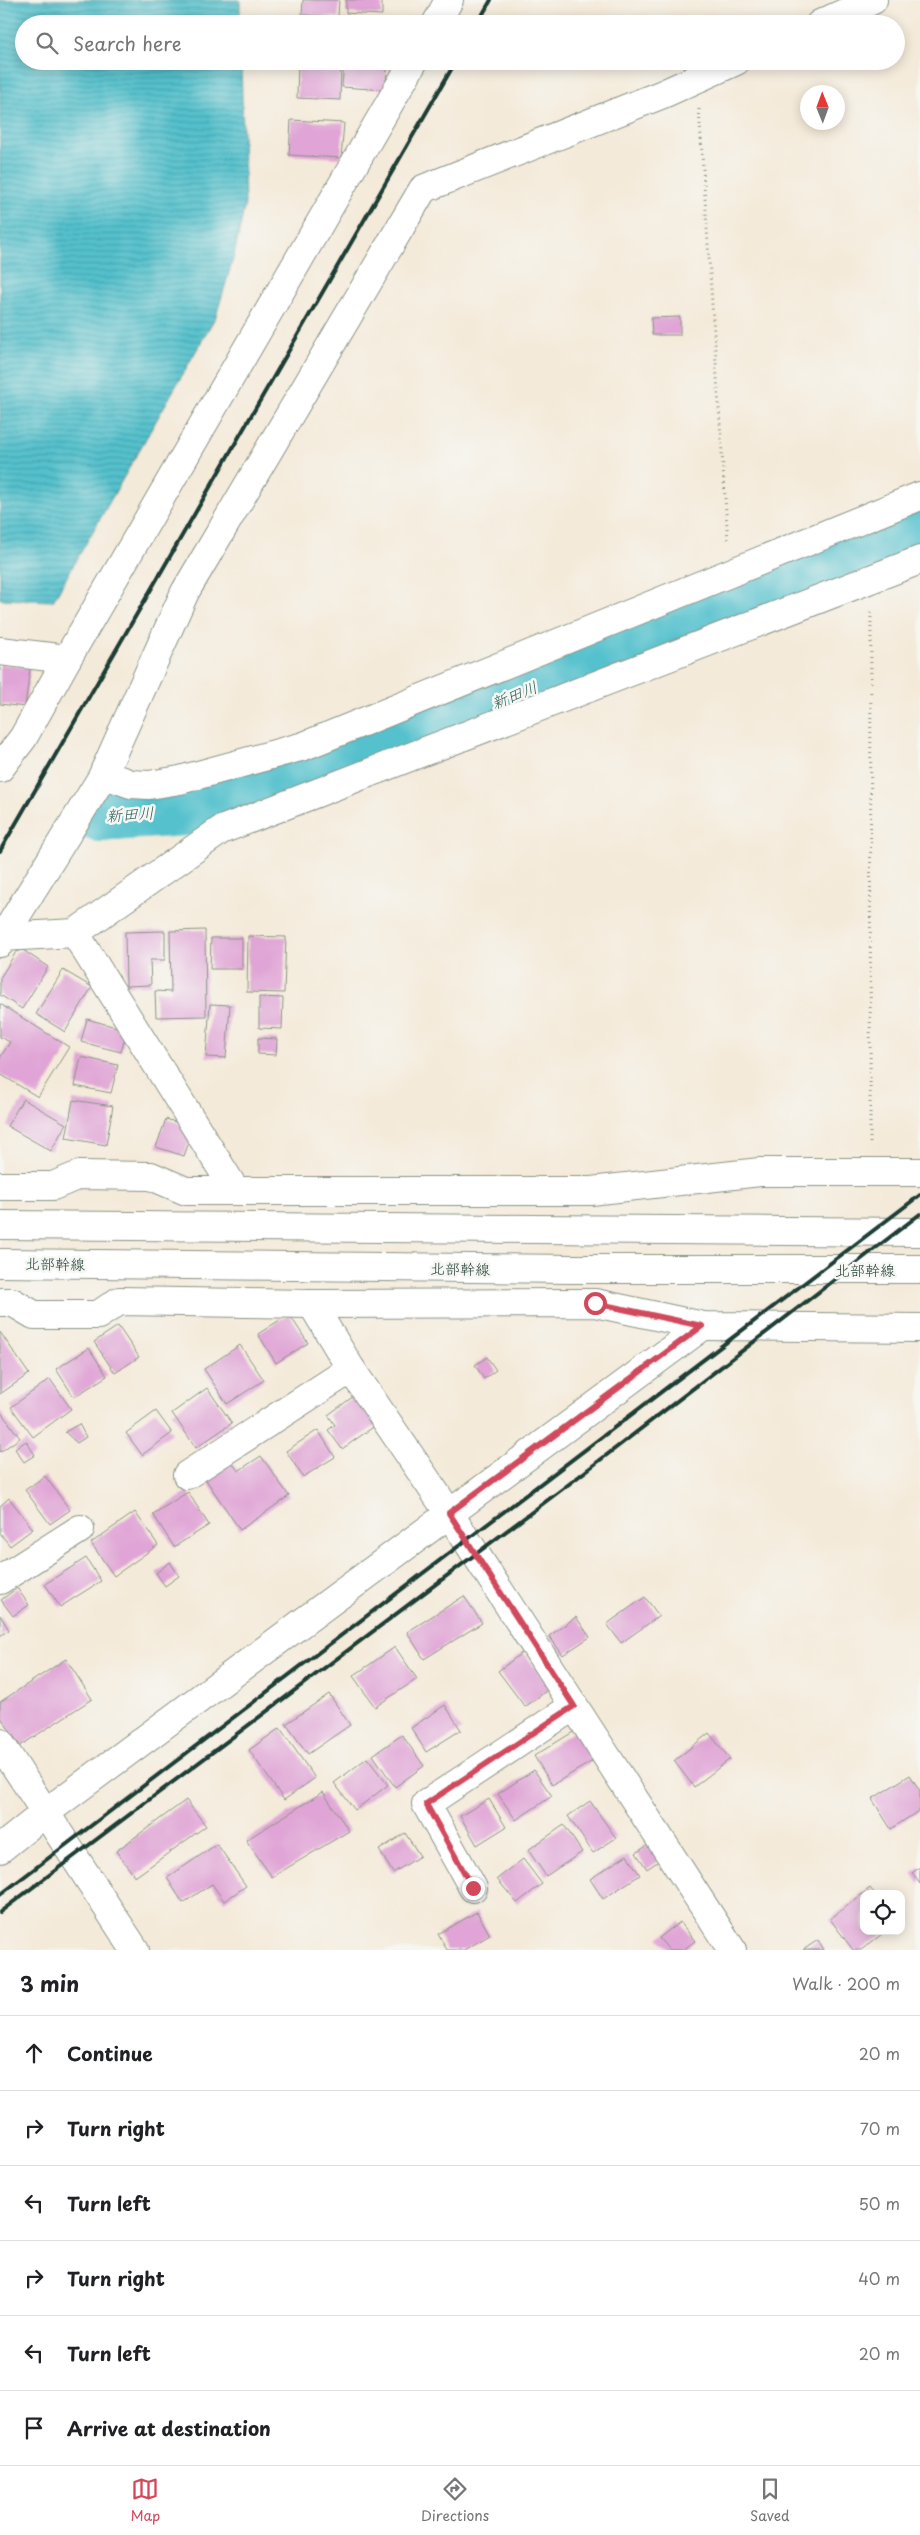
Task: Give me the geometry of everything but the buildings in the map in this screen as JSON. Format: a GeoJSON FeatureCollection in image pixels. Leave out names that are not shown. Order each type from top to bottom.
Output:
{"type":"FeatureCollection","features":[{"type":"Feature","properties":{"kind":"street"},"geometry":{"type":"LineString","coordinates":[[441,15],[450,0]]}},
{"type":"Feature","properties":{"kind":"street"},"geometry":{"type":"LineString","coordinates":[[840,15],[873,0]]}},
{"type":"Feature","properties":{"kind":"street"},"geometry":{"type":"LineString","coordinates":[[0,768],[24,738],[67,659],[409,70]]}},
{"type":"Feature","properties":{"kind":"street"},"geometry":{"type":"LineString","coordinates":[[2,940],[103,775],[185,592],[423,189],[716,70]]}},
{"type":"Feature","properties":{"kind":"street"},"geometry":{"type":"LineString","coordinates":[[103,775],[131,784],[149,785],[180,780],[304,746],[920,496]]}},
{"type":"Feature","properties":{"kind":"street"},"geometry":{"type":"LineString","coordinates":[[2,940],[75,933],[221,830],[920,560]]}},
{"type":"Feature","properties":{"kind":"street"},"geometry":{"type":"LineString","coordinates":[[0,650],[67,659]]}},
{"type":"Feature","properties":{"kind":"street"},"geometry":{"type":"LineString","coordinates":[[75,933],[235,1190]]}},
{"type":"Feature","properties":{"kind":"street"},"geometry":{"type":"LineString","coordinates":[[0,1186],[52,1186],[79,1175],[151,1176],[186,1191],[591,1191],[760,1172],[917,1169]]}},
{"type":"Feature","properties":{"kind":"street"},"geometry":{"type":"LineString","coordinates":[[0,1225],[920,1232]]}},
{"type":"Feature","properties":{"kind":"street","name":"北部幹線"},"geometry":{"type":"LineString","coordinates":[[0,1262],[573,1269],[920,1269]]}},
{"type":"Feature","properties":{"kind":"street"},"geometry":{"type":"LineString","coordinates":[[4,1305],[34,1315],[98,1315],[119,1301],[312,1304],[595,1303],[702,1326],[920,1328]]}},
{"type":"Feature","properties":{"kind":"street"},"geometry":{"type":"LineString","coordinates":[[312,1304],[351,1369],[449,1513],[732,1950]]}},
{"type":"Feature","properties":{"kind":"street"},"geometry":{"type":"LineString","coordinates":[[0,1849],[45,1813],[702,1326]]}},
{"type":"Feature","properties":{"kind":"street"},"geometry":{"type":"LineString","coordinates":[[187,1475],[351,1369]]}},
{"type":"Feature","properties":{"kind":"street"},"geometry":{"type":"LineString","coordinates":[[0,1580],[80,1529]]}},
{"type":"Feature","properties":{"kind":"street"},"geometry":{"type":"LineString","coordinates":[[473,1888],[426,1804],[574,1706]]}},
{"type":"Feature","properties":{"kind":"street"},"geometry":{"type":"LineString","coordinates":[[0,1743],[135,1950]]}},
{"type":"Feature","properties":{"kind":"path"},"geometry":{"type":"LineString","coordinates":[[697,79],[730,574]]}},
{"type":"Feature","properties":{"kind":"path"},"geometry":{"type":"LineString","coordinates":[[870,1171],[871,579]]}},
{"type":"Feature","properties":{"kind":"water"},"geometry":{"type":"Polygon","coordinates":[[[0,0],[240,0],[240,15],[15,15],[15,70],[241,70],[245,204],[234,256],[216,316],[53,601],[0,599],[0,0]]]}},
{"type":"Feature","properties":{"kind":"waterway","name":"新田川"},"geometry":{"type":"LineString","coordinates":[[98,816],[215,808],[409,736],[920,532]]}},
{"type":"Feature","properties":{"kind":"railway"},"geometry":{"type":"LineString","coordinates":[[482,15],[491,0]]}},
{"type":"Feature","properties":{"kind":"railway"},"geometry":{"type":"LineString","coordinates":[[0,851],[451,70]]}},
{"type":"Feature","properties":{"kind":"railway"},"geometry":{"type":"LineString","coordinates":[[0,1895],[920,1195]]}},
{"type":"Feature","properties":{"kind":"railway"},"geometry":{"type":"LineString","coordinates":[[0,1912],[569,1484],[920,1214]]}},
{"type":"Feature","properties":{"kind":"route"},"geometry":{"type":"LineString","coordinates":[[473,1888],[426,1804],[574,1706],[449,1513],[702,1326],[595,1303]]}}]}
